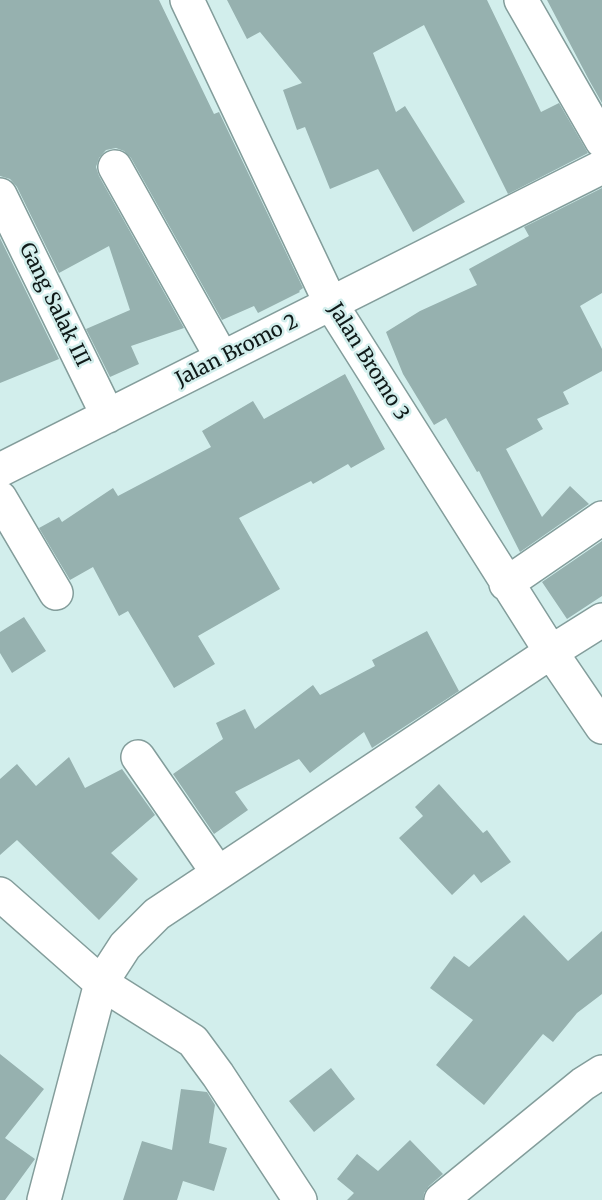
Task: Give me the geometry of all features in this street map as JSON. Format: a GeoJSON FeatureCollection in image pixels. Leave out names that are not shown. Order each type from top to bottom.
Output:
{"type":"FeatureCollection","features":[{"type":"Feature","properties":{"kind":"street","name":"Jalan Bromo 3"},"geometry":{"type":"LineString","coordinates":[[187,0],[331,304],[506,584],[602,727]]}},
{"type":"Feature","properties":{"kind":"street"},"geometry":{"type":"LineString","coordinates":[[520,0],[602,141]]}},
{"type":"Feature","properties":{"kind":"street"},"geometry":{"type":"LineString","coordinates":[[115,167],[222,358]]}},
{"type":"Feature","properties":{"kind":"street","name":"Jalan Bromo 2"},"geometry":{"type":"LineString","coordinates":[[0,470],[602,167]]}},
{"type":"Feature","properties":{"kind":"street","name":"Gang Salak III"},"geometry":{"type":"LineString","coordinates":[[0,195],[108,416]]}},
{"type":"Feature","properties":{"kind":"street"},"geometry":{"type":"LineString","coordinates":[[0,498],[56,593]]}},
{"type":"Feature","properties":{"kind":"street"},"geometry":{"type":"LineString","coordinates":[[506,584],[602,518]]}},
{"type":"Feature","properties":{"kind":"street"},"geometry":{"type":"LineString","coordinates":[[44,1200],[101,983],[125,946],[138,931],[157,914],[218,873],[602,620]]}},
{"type":"Feature","properties":{"kind":"street"},"geometry":{"type":"LineString","coordinates":[[138,757],[218,873]]}},
{"type":"Feature","properties":{"kind":"street"},"geometry":{"type":"LineString","coordinates":[[0,894],[101,983],[193,1041],[300,1200]]}},
{"type":"Feature","properties":{"kind":"street"},"geometry":{"type":"LineString","coordinates":[[441,1200],[596,1087]]}},
{"type":"Feature","properties":{"kind":"building"},"geometry":{"type":"Polygon","coordinates":[[[0,0],[159,0],[214,114],[219,112],[303,288],[300,292],[258,313],[254,306],[222,320],[131,158],[124,151],[116,148],[106,150],[99,158],[96,167],[99,176],[184,328],[131,346],[139,364],[110,377],[86,329],[130,310],[109,246],[59,273],[17,187],[10,179],[0,176],[0,0]]]}},
{"type":"Feature","properties":{"kind":"building"},"geometry":{"type":"Polygon","coordinates":[[[227,0],[487,0],[541,112],[559,103],[588,153],[508,194],[424,25],[373,53],[396,112],[405,106],[465,202],[413,232],[378,169],[330,189],[305,127],[297,130],[283,90],[302,83],[260,32],[247,39],[227,0]]]}},
{"type":"Feature","properties":{"kind":"building"},"geometry":{"type":"Polygon","coordinates":[[[547,0],[602,0],[602,103],[589,80],[547,0]]]}},
{"type":"Feature","properties":{"kind":"building"},"geometry":{"type":"Polygon","coordinates":[[[602,188],[602,293],[580,306],[602,349],[602,371],[563,392],[569,404],[537,419],[543,429],[506,449],[542,517],[570,486],[589,504],[520,552],[479,471],[477,472],[446,418],[434,425],[403,374],[386,332],[420,311],[477,285],[469,269],[529,236],[524,227],[602,188]]]}},
{"type":"Feature","properties":{"kind":"building"},"geometry":{"type":"Polygon","coordinates":[[[0,238],[59,359],[0,383],[0,238]]]}},
{"type":"Feature","properties":{"kind":"building"},"geometry":{"type":"Polygon","coordinates":[[[345,374],[385,449],[351,468],[348,464],[313,484],[311,481],[239,518],[280,589],[198,636],[215,664],[174,688],[128,611],[119,616],[93,567],[70,580],[39,528],[59,517],[62,522],[113,488],[118,496],[211,447],[202,431],[253,401],[264,419],[345,374]]]}},
{"type":"Feature","properties":{"kind":"building"},"geometry":{"type":"Polygon","coordinates":[[[602,541],[602,596],[567,619],[542,582],[602,541]]]}},
{"type":"Feature","properties":{"kind":"building"},"geometry":{"type":"Polygon","coordinates":[[[24,617],[46,651],[12,673],[0,653],[0,632],[24,617]]]}},
{"type":"Feature","properties":{"kind":"building"},"geometry":{"type":"Polygon","coordinates":[[[427,631],[459,691],[372,748],[364,732],[310,773],[299,759],[235,792],[248,810],[214,834],[173,774],[223,739],[216,723],[245,709],[255,729],[313,685],[320,695],[375,666],[372,660],[427,631]]]}},
{"type":"Feature","properties":{"kind":"building"},"geometry":{"type":"Polygon","coordinates":[[[69,757],[85,788],[122,769],[155,815],[111,853],[138,879],[99,920],[17,840],[0,855],[0,779],[17,764],[36,786],[69,757]]]}},
{"type":"Feature","properties":{"kind":"building"},"geometry":{"type":"Polygon","coordinates":[[[439,784],[483,833],[487,830],[511,862],[481,883],[474,874],[452,895],[399,838],[423,816],[415,807],[439,784]]]}},
{"type":"Feature","properties":{"kind":"building"},"geometry":{"type":"Polygon","coordinates":[[[524,915],[568,961],[602,931],[602,994],[577,1013],[553,1042],[543,1034],[484,1105],[436,1065],[473,1020],[430,988],[454,956],[469,967],[524,915]]]}},
{"type":"Feature","properties":{"kind":"building"},"geometry":{"type":"Polygon","coordinates":[[[0,1054],[44,1089],[5,1138],[35,1159],[5,1200],[0,1200],[0,1054]]]}},
{"type":"Feature","properties":{"kind":"building"},"geometry":{"type":"Polygon","coordinates":[[[331,1068],[355,1099],[314,1132],[289,1101],[331,1068]]]}},
{"type":"Feature","properties":{"kind":"building"},"geometry":{"type":"Polygon","coordinates":[[[181,1089],[207,1092],[215,1105],[209,1143],[227,1148],[214,1191],[183,1181],[177,1200],[123,1200],[142,1141],[172,1150],[181,1089]]]}},
{"type":"Feature","properties":{"kind":"building"},"geometry":{"type":"Polygon","coordinates":[[[410,1140],[443,1174],[429,1186],[424,1193],[423,1200],[347,1200],[354,1193],[337,1179],[357,1154],[378,1171],[410,1140]]]}}]}
